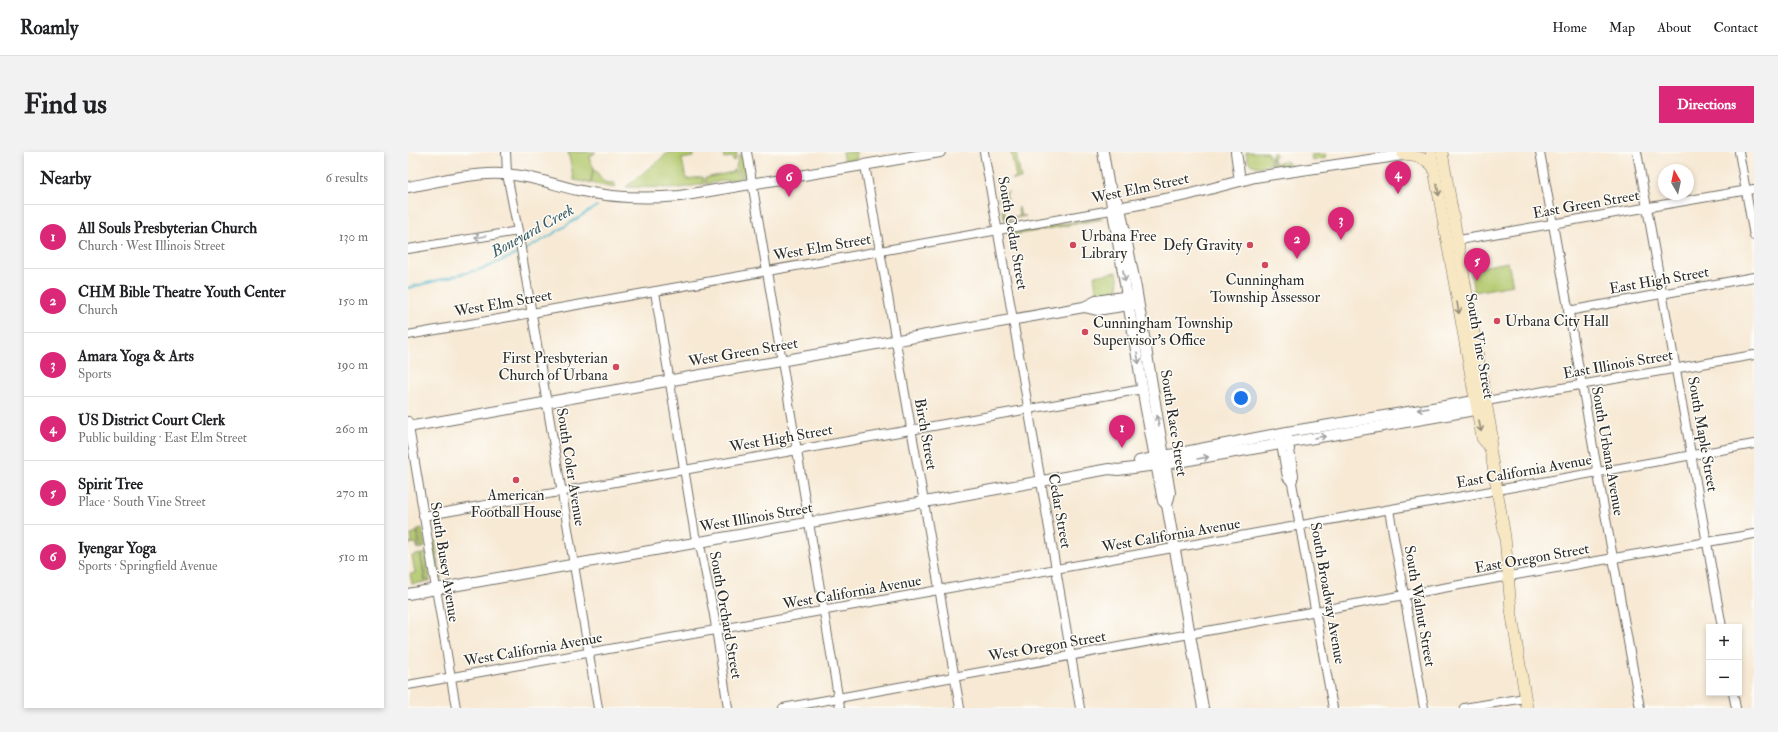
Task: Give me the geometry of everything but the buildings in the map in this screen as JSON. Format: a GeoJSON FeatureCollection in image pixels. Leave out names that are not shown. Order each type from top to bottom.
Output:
{"type":"FeatureCollection","features":[{"type":"Feature","properties":{"kind":"main road","name":"South Vine Street"},"geometry":{"type":"LineString","coordinates":[[1431,152],[1452,241]]}},
{"type":"Feature","properties":{"kind":"main road","name":"South Vine Street"},"geometry":{"type":"LineString","coordinates":[[1442,152],[1452,241],[1472,354],[1479,404],[1492,436],[1490,448],[1506,537],[1511,610],[1526,703]]}},
{"type":"Feature","properties":{"kind":"main road"},"geometry":{"type":"LineString","coordinates":[[1405,153],[1428,162],[1434,168]]}},
{"type":"Feature","properties":{"kind":"street","name":"South Coler Avenue"},"geometry":{"type":"LineString","coordinates":[[506,152],[507,174],[523,256],[546,403],[598,708]]}},
{"type":"Feature","properties":{"kind":"street"},"geometry":{"type":"LineString","coordinates":[[747,152],[840,708]]}},
{"type":"Feature","properties":{"kind":"street"},"geometry":{"type":"LineString","coordinates":[[408,187],[490,174],[507,174],[590,193],[635,198],[680,196],[940,152]]}},
{"type":"Feature","properties":{"kind":"street","name":"South Cedar Street"},"geometry":{"type":"LineString","coordinates":[[984,152],[999,230],[1013,319]]}},
{"type":"Feature","properties":{"kind":"street","name":"South Race Street"},"geometry":{"type":"LineString","coordinates":[[1102,152],[1108,183],[1116,209],[1133,300],[1160,461],[1163,501],[1167,505],[1176,548],[1204,708]]}},
{"type":"Feature","properties":{"kind":"street"},"geometry":{"type":"LineString","coordinates":[[1236,152],[1240,181]]}},
{"type":"Feature","properties":{"kind":"street","name":"South Urbana Avenue"},"geometry":{"type":"LineString","coordinates":[[1540,152],[1640,708]]}},
{"type":"Feature","properties":{"kind":"street","name":"South Maple Street"},"geometry":{"type":"LineString","coordinates":[[1637,152],[1722,624]]}},
{"type":"Feature","properties":{"kind":"street"},"geometry":{"type":"LineString","coordinates":[[1740,152],[1750,189],[1754,236]]}},
{"type":"Feature","properties":{"kind":"street","name":"West Elm Street"},"geometry":{"type":"LineString","coordinates":[[408,335],[1116,209],[1187,194],[1254,177],[1405,153]]}},
{"type":"Feature","properties":{"kind":"street","name":"Birch Street"},"geometry":{"type":"LineString","coordinates":[[865,165],[960,708]]}},
{"type":"Feature","properties":{"kind":"street","name":"East Green Street"},"geometry":{"type":"LineString","coordinates":[[1452,241],[1750,189]]}},
{"type":"Feature","properties":{"kind":"street"},"geometry":{"type":"LineString","coordinates":[[408,249],[518,231]]}},
{"type":"Feature","properties":{"kind":"street","name":"East High Street"},"geometry":{"type":"LineString","coordinates":[[1568,311],[1754,277]]}},
{"type":"Feature","properties":{"kind":"street","name":"South Orchard Street"},"geometry":{"type":"LineString","coordinates":[[655,292],[684,469],[716,630],[728,708]]}},
{"type":"Feature","properties":{"kind":"street","name":"South Race Street"},"geometry":{"type":"LineString","coordinates":[[1133,300],[1143,389],[1160,461]]}},
{"type":"Feature","properties":{"kind":"street","name":"West Green Street"},"geometry":{"type":"LineString","coordinates":[[408,425],[546,403],[1084,307],[1097,310],[1133,300]]}},
{"type":"Feature","properties":{"kind":"street","name":"Cedar Street"},"geometry":{"type":"LineString","coordinates":[[1013,319],[1080,708]]}},
{"type":"Feature","properties":{"kind":"street","name":"East Illinois Street"},"geometry":{"type":"LineString","coordinates":[[1284,438],[1754,355]]}},
{"type":"Feature","properties":{"kind":"street","name":"West High Street"},"geometry":{"type":"LineString","coordinates":[[423,516],[1143,389]]}},
{"type":"Feature","properties":{"kind":"street","name":"South Busey Avenue"},"geometry":{"type":"LineString","coordinates":[[408,425],[456,708]]}},
{"type":"Feature","properties":{"kind":"street","name":"West Illinois Street"},"geometry":{"type":"LineString","coordinates":[[408,594],[1041,482],[1109,469],[1118,464],[1160,461],[1284,438]]}},
{"type":"Feature","properties":{"kind":"street","name":"South Broadway Avenue"},"geometry":{"type":"LineString","coordinates":[[1284,438],[1287,476],[1292,483],[1333,708]]}},
{"type":"Feature","properties":{"kind":"street","name":"East California Avenue"},"geometry":{"type":"LineString","coordinates":[[1300,526],[1497,489],[1754,444]]}},
{"type":"Feature","properties":{"kind":"street","name":"South Walnut Street"},"geometry":{"type":"LineString","coordinates":[[1389,510],[1424,708]]}},
{"type":"Feature","properties":{"kind":"street","name":"West California Avenue"},"geometry":{"type":"LineString","coordinates":[[408,685],[1300,526]]}},
{"type":"Feature","properties":{"kind":"street","name":"East Oregon Street"},"geometry":{"type":"LineString","coordinates":[[1316,612],[1509,576],[1754,534]]}},
{"type":"Feature","properties":{"kind":"street","name":"West Oregon Street"},"geometry":{"type":"LineString","coordinates":[[783,708],[1316,612]]}},
{"type":"Feature","properties":{"kind":"street"},"geometry":{"type":"LineString","coordinates":[[1734,696],[1736,708]]}},
{"type":"Feature","properties":{"kind":"street"},"geometry":{"type":"LineString","coordinates":[[1464,708],[1526,703]]}},
{"type":"Feature","properties":{"kind":"green space"},"geometry":{"type":"Polygon","coordinates":[[[568,152],[596,152],[589,157],[594,167],[590,183],[574,180],[568,152]]]}},
{"type":"Feature","properties":{"kind":"green space"},"geometry":{"type":"Polygon","coordinates":[[[669,152],[693,152],[693,157],[682,159],[686,179],[703,177],[704,184],[681,188],[626,187],[669,152]]]}},
{"type":"Feature","properties":{"kind":"green space"},"geometry":{"type":"Polygon","coordinates":[[[723,152],[737,152],[735,160],[733,161],[732,157],[724,158],[723,152]]]}},
{"type":"Feature","properties":{"kind":"green space"},"geometry":{"type":"Polygon","coordinates":[[[842,152],[856,152],[857,159],[844,161],[842,152]]]}},
{"type":"Feature","properties":{"kind":"green space"},"geometry":{"type":"Polygon","coordinates":[[[1011,152],[1016,152],[1021,179],[1011,179],[1016,177],[1011,152]]]}},
{"type":"Feature","properties":{"kind":"green space"},"geometry":{"type":"Polygon","coordinates":[[[1246,152],[1267,152],[1271,164],[1262,165],[1262,167],[1252,165],[1249,162],[1246,152]]]}},
{"type":"Feature","properties":{"kind":"green space"},"geometry":{"type":"Polygon","coordinates":[[[1274,152],[1276,155],[1273,157],[1274,163],[1286,161],[1289,165],[1273,167],[1271,156],[1274,152]]]}},
{"type":"Feature","properties":{"kind":"green space"},"geometry":{"type":"Polygon","coordinates":[[[1325,154],[1326,158],[1312,161],[1311,155],[1325,154]]]}},
{"type":"Feature","properties":{"kind":"green space"},"geometry":{"type":"Polygon","coordinates":[[[739,155],[742,155],[746,177],[743,178],[736,167],[739,155]]]}},
{"type":"Feature","properties":{"kind":"green space"},"geometry":{"type":"Polygon","coordinates":[[[594,168],[604,182],[614,183],[616,186],[614,188],[591,183],[594,168]]]}},
{"type":"Feature","properties":{"kind":"green space"},"geometry":{"type":"Polygon","coordinates":[[[733,170],[735,170],[741,178],[706,184],[705,178],[733,172],[733,170]]]}},
{"type":"Feature","properties":{"kind":"green space"},"geometry":{"type":"Polygon","coordinates":[[[1009,192],[1006,194],[1008,200],[1000,201],[999,194],[1009,192]]]}},
{"type":"Feature","properties":{"kind":"green space"},"geometry":{"type":"Polygon","coordinates":[[[1019,207],[1021,216],[1026,216],[1005,220],[1002,210],[1004,209],[1006,218],[1019,216],[1019,207]]]}},
{"type":"Feature","properties":{"kind":"green space"},"geometry":{"type":"Polygon","coordinates":[[[1099,218],[1103,219],[1008,236],[1009,233],[1099,218]]]}},
{"type":"Feature","properties":{"kind":"green space"},"geometry":{"type":"Polygon","coordinates":[[[1508,262],[1513,285],[1474,292],[1470,269],[1508,262]]]}},
{"type":"Feature","properties":{"kind":"green space"},"geometry":{"type":"Polygon","coordinates":[[[1117,272],[1118,288],[1116,291],[1109,295],[1097,297],[1094,276],[1117,272]]]}},
{"type":"Feature","properties":{"kind":"green space"},"geometry":{"type":"Polygon","coordinates":[[[422,528],[425,547],[421,549],[418,529],[422,528]]]}},
{"type":"Feature","properties":{"kind":"green space"},"geometry":{"type":"Polygon","coordinates":[[[417,531],[419,549],[416,543],[408,544],[412,542],[411,535],[417,531]]]}},
{"type":"Feature","properties":{"kind":"green space"},"geometry":{"type":"Polygon","coordinates":[[[435,541],[441,579],[438,579],[432,542],[435,541]]]}},
{"type":"Feature","properties":{"kind":"green space"},"geometry":{"type":"Polygon","coordinates":[[[426,553],[430,581],[426,581],[421,554],[426,553]]]}},
{"type":"Feature","properties":{"kind":"green space"},"geometry":{"type":"Polygon","coordinates":[[[420,554],[425,582],[412,584],[410,574],[415,573],[412,556],[420,554]]]}},
{"type":"Feature","properties":{"kind":"waterway","name":"Boneyard Creek"},"geometry":{"type":"LineString","coordinates":[[523,251],[597,206]]}},
{"type":"Feature","properties":{"kind":"waterway","name":"Boneyard Creek"},"geometry":{"type":"LineString","coordinates":[[408,288],[485,268],[519,253]]}},
{"type":"Feature","properties":{"kind":"place","name":"US District Court Clerk"},"geometry":{"type":"Point","coordinates":[1398,194]}},
{"type":"Feature","properties":{"kind":"place","name":"Iyengar Yoga"},"geometry":{"type":"Point","coordinates":[789,197]}},
{"type":"Feature","properties":{"kind":"place","name":"Amara Yoga & Arts"},"geometry":{"type":"Point","coordinates":[1341,240]}},
{"type":"Feature","properties":{"kind":"place","name":"Urbana Free Library"},"geometry":{"type":"Point","coordinates":[1073,245]}},
{"type":"Feature","properties":{"kind":"place","name":"Defy Gravity"},"geometry":{"type":"Point","coordinates":[1250,245]}},
{"type":"Feature","properties":{"kind":"place","name":"CHM Bible Theatre Youth Center"},"geometry":{"type":"Point","coordinates":[1297,259]}},
{"type":"Feature","properties":{"kind":"place","name":"Cunningham Township Assessor"},"geometry":{"type":"Point","coordinates":[1265,265]}},
{"type":"Feature","properties":{"kind":"place","name":"Spirit Tree"},"geometry":{"type":"Point","coordinates":[1477,281]}},
{"type":"Feature","properties":{"kind":"place","name":"Urbana City Hall"},"geometry":{"type":"Point","coordinates":[1497,321]}},
{"type":"Feature","properties":{"kind":"place","name":"Cunningham Township Supervisor's Office"},"geometry":{"type":"Point","coordinates":[1085,332]}},
{"type":"Feature","properties":{"kind":"place","name":"First Presbyterian Church of Urbana"},"geometry":{"type":"Point","coordinates":[616,367]}},
{"type":"Feature","properties":{"kind":"place","name":"All Souls Presbyterian Church"},"geometry":{"type":"Point","coordinates":[1122,448]}},
{"type":"Feature","properties":{"kind":"place","name":"American Football House"},"geometry":{"type":"Point","coordinates":[516,480]}}]}
